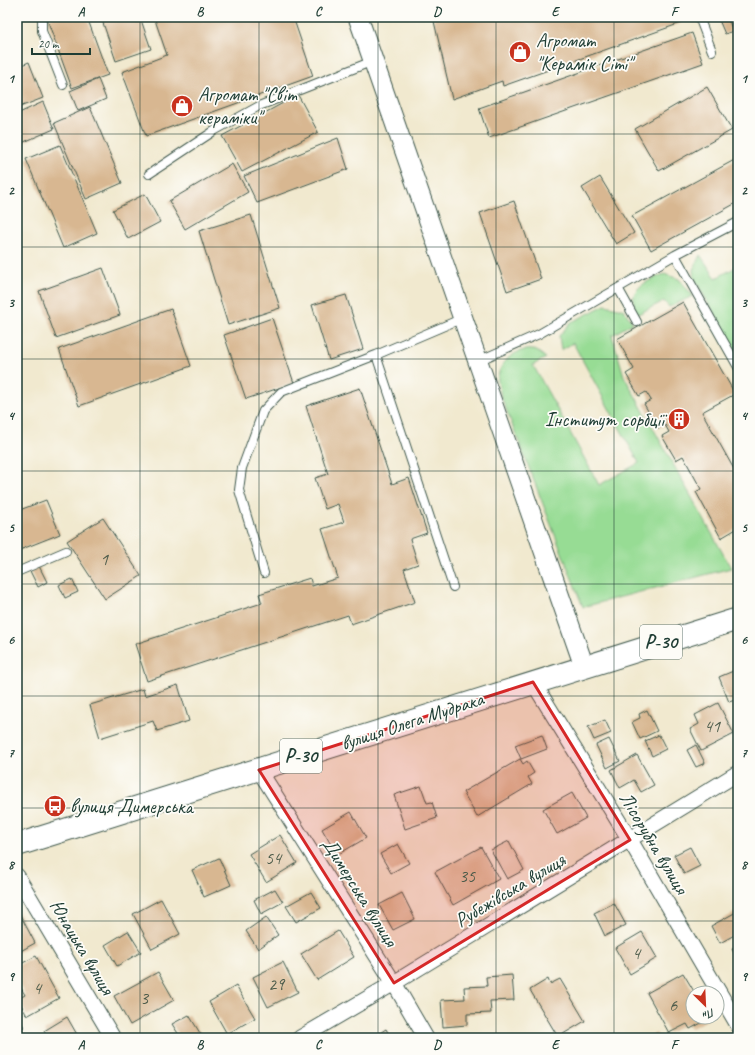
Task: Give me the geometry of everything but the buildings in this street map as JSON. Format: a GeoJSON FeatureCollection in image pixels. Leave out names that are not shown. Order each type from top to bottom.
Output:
{"type":"FeatureCollection","features":[{"type":"Feature","properties":{"kind":"main road","name":"вулиця Олега Мудрака"},"geometry":{"type":"LineString","coordinates":[[17,844],[259,770],[533,682],[738,619]]}},
{"type":"Feature","properties":{"kind":"street"},"geometry":{"type":"LineString","coordinates":[[358,17],[584,666]]}},
{"type":"Feature","properties":{"kind":"street","name":"Лісорубна вулиця"},"geometry":{"type":"LineString","coordinates":[[533,682],[630,840],[738,1026]]}},
{"type":"Feature","properties":{"kind":"street","name":"Димерська вулиця"},"geometry":{"type":"LineString","coordinates":[[259,770],[394,983],[426,1038]]}},
{"type":"Feature","properties":{"kind":"street","name":"Рубежівська вулиця"},"geometry":{"type":"LineString","coordinates":[[300,1038],[394,983],[738,773]]}},
{"type":"Feature","properties":{"kind":"street","name":"Юнацька вулиця"},"geometry":{"type":"LineString","coordinates":[[17,876],[113,1038]]}},
{"type":"Feature","properties":{"kind":"lane"},"geometry":{"type":"LineString","coordinates":[[42,17],[42,31],[63,85]]}},
{"type":"Feature","properties":{"kind":"lane"},"geometry":{"type":"LineString","coordinates":[[699,17],[712,51]]}},
{"type":"Feature","properties":{"kind":"lane"},"geometry":{"type":"LineString","coordinates":[[150,174],[214,131],[259,106],[373,61]]}},
{"type":"Feature","properties":{"kind":"lane"},"geometry":{"type":"LineString","coordinates":[[478,361],[539,334],[675,255],[738,222]]}},
{"type":"Feature","properties":{"kind":"lane"},"geometry":{"type":"LineString","coordinates":[[675,255],[738,367]]}},
{"type":"Feature","properties":{"kind":"lane"},"geometry":{"type":"LineString","coordinates":[[618,288],[637,322]]}},
{"type":"Feature","properties":{"kind":"lane"},"geometry":{"type":"LineString","coordinates":[[264,573],[239,490],[242,468],[263,411],[281,392],[376,355],[463,318]]}},
{"type":"Feature","properties":{"kind":"lane"},"geometry":{"type":"LineString","coordinates":[[376,355],[453,587]]}},
{"type":"Feature","properties":{"kind":"lane"},"geometry":{"type":"LineString","coordinates":[[17,572],[66,551]]}},
{"type":"Feature","properties":{"kind":"highlighted area"},"geometry":{"type":"Polygon","coordinates":[[[533,682],[630,840],[394,983],[259,770],[533,682]]]}},
{"type":"Feature","properties":{"kind":"green space"},"geometry":{"type":"Polygon","coordinates":[[[700,255],[716,278],[738,266],[738,355],[694,278],[693,270],[700,255]]]}},
{"type":"Feature","properties":{"kind":"green space"},"geometry":{"type":"Polygon","coordinates":[[[664,274],[679,279],[693,296],[669,307],[664,301],[638,314],[634,306],[633,299],[635,293],[650,280],[664,274]]]}},
{"type":"Feature","properties":{"kind":"green space"},"geometry":{"type":"Polygon","coordinates":[[[605,305],[623,309],[633,323],[612,335],[624,376],[731,568],[583,607],[501,396],[498,379],[499,371],[502,366],[515,353],[526,350],[534,350],[538,352],[546,358],[533,365],[599,485],[639,463],[573,343],[561,350],[559,336],[570,323],[605,305]]]}},
{"type":"Feature","properties":{"kind":"place","name":"Агромат \"Керамік Сіті\""},"geometry":{"type":"Point","coordinates":[520,52]}},
{"type":"Feature","properties":{"kind":"place","name":"Агромат \"Світ кераміки\""},"geometry":{"type":"Point","coordinates":[182,106]}},
{"type":"Feature","properties":{"kind":"place","name":"Інститут сорбції"},"geometry":{"type":"Point","coordinates":[679,419]}},
{"type":"Feature","properties":{"kind":"place","name":"вулиця Димерська"},"geometry":{"type":"Point","coordinates":[55,806]}}]}
